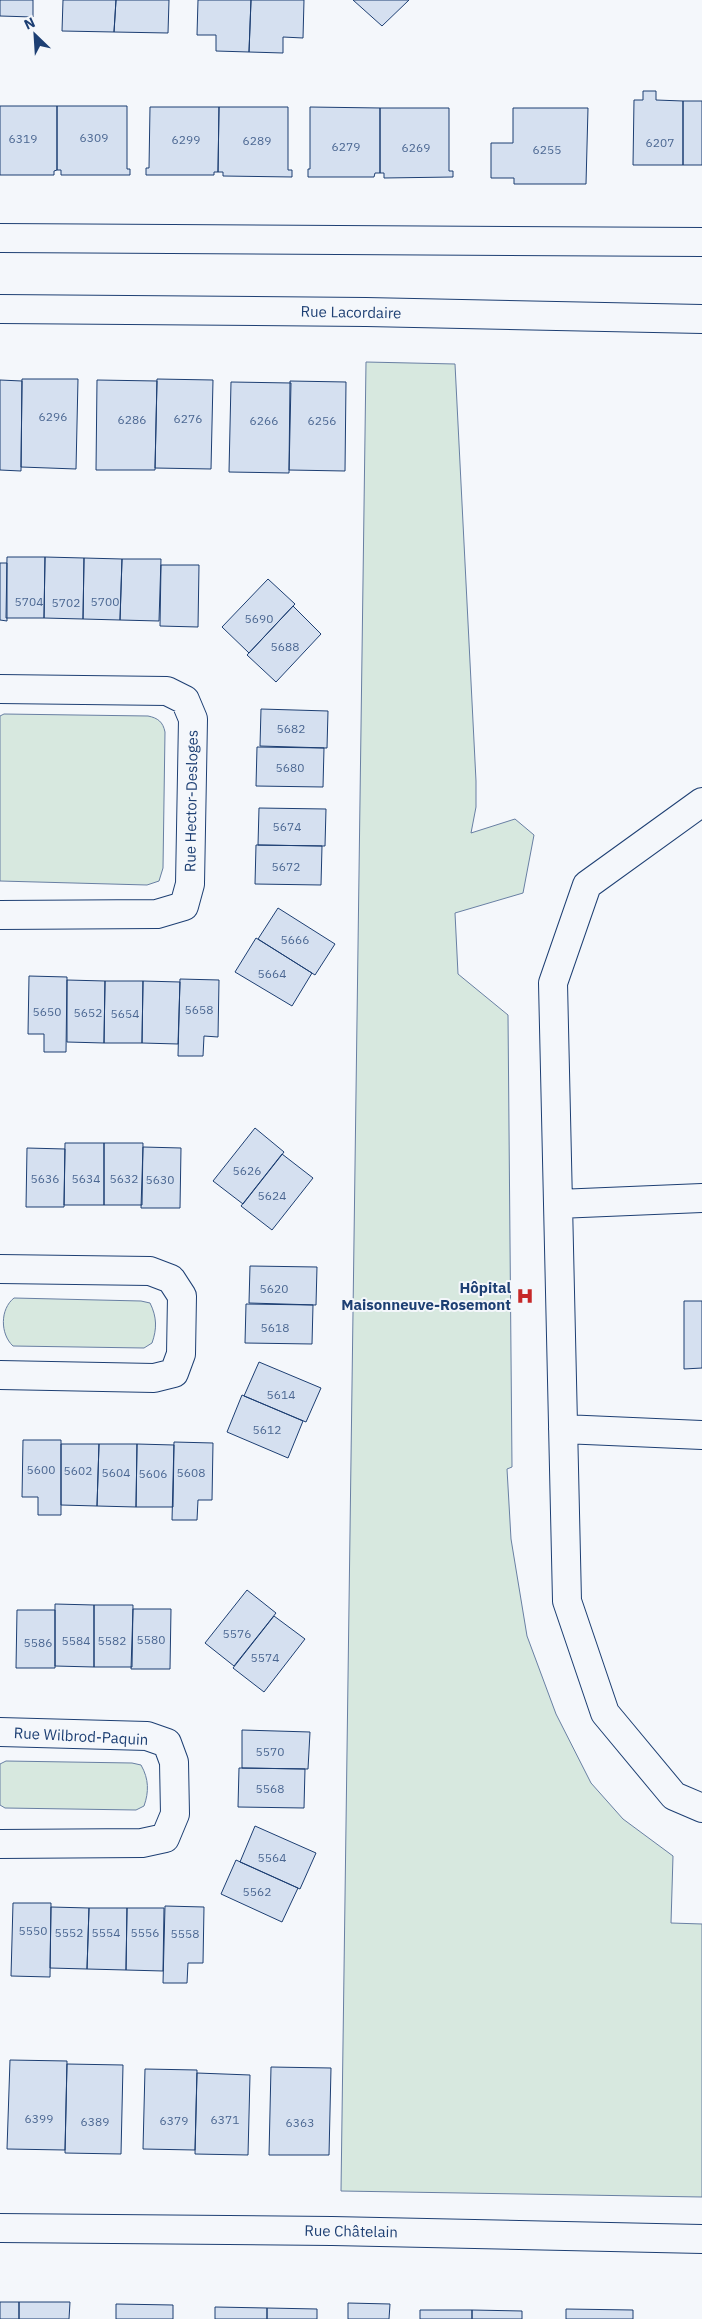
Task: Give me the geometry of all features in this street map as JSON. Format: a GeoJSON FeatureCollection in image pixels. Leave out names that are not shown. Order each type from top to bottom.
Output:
{"type":"FeatureCollection","features":[{"type":"Feature","properties":{"kind":"street"},"geometry":{"type":"LineString","coordinates":[[0,238],[702,242]]}},
{"type":"Feature","properties":{"kind":"street","name":"Rue Lacordaire"},"geometry":{"type":"LineString","coordinates":[[0,310],[366,312],[702,319]]}},
{"type":"Feature","properties":{"kind":"street","name":"Rue Hector-Desloges"},"geometry":{"type":"LineString","coordinates":[[0,689],[167,691],[185,700],[193,719],[190,884],[184,906],[157,914],[0,915]]}},
{"type":"Feature","properties":{"kind":"street"},"geometry":{"type":"LineString","coordinates":[[702,802],[587,885],[553,983],[567,1601],[605,1713],[674,1796],[702,1808]]}},
{"type":"Feature","properties":{"kind":"street"},"geometry":{"type":"LineString","coordinates":[[558,1204],[702,1198]]}},
{"type":"Feature","properties":{"kind":"street"},"geometry":{"type":"LineString","coordinates":[[0,1269],[150,1271],[171,1279],[182,1296],[181,1354],[174,1373],[154,1378],[0,1375]]}},
{"type":"Feature","properties":{"kind":"street"},"geometry":{"type":"LineString","coordinates":[[563,1429],[702,1435]]}},
{"type":"Feature","properties":{"kind":"street","name":"Rue Wilbrod-Paquin"},"geometry":{"type":"LineString","coordinates":[[0,1732],[146,1736],[167,1744],[174,1762],[174,1814],[165,1838],[142,1843],[0,1844]]}},
{"type":"Feature","properties":{"kind":"street","name":"Rue Châtelain"},"geometry":{"type":"LineString","coordinates":[[0,2228],[341,2231],[702,2239]]}},
{"type":"Feature","properties":{"kind":"shaded area"},"geometry":{"type":"Polygon","coordinates":[[[366,362],[455,364],[476,781],[476,807],[471,833],[515,819],[534,835],[523,893],[455,913],[458,974],[508,1015],[512,1467],[507,1469],[511,1539],[527,1636],[556,1714],[591,1783],[623,1819],[673,1856],[671,1923],[702,1924],[702,2197],[341,2191],[366,362]]]}},
{"type":"Feature","properties":{"kind":"shaded area"},"geometry":{"type":"Polygon","coordinates":[[[4,714],[148,716],[160,721],[165,732],[163,868],[159,881],[147,885],[0,881],[0,716],[4,714]]]}},
{"type":"Feature","properties":{"kind":"shaded area"},"geometry":{"type":"Polygon","coordinates":[[[14,1298],[141,1301],[150,1303],[155,1318],[154,1338],[152,1343],[144,1348],[13,1346],[6,1335],[3,1322],[6,1308],[14,1298]]]}},
{"type":"Feature","properties":{"kind":"shaded area"},"geometry":{"type":"Polygon","coordinates":[[[6,1761],[132,1763],[141,1765],[147,1780],[146,1801],[144,1806],[136,1810],[5,1808],[0,1805],[0,1764],[6,1761]]]}},
{"type":"Feature","properties":{"kind":"building"},"geometry":{"type":"Polygon","coordinates":[[[0,0],[33,0],[33,17],[0,16],[0,0]]]}},
{"type":"Feature","properties":{"kind":"building"},"geometry":{"type":"Polygon","coordinates":[[[63,0],[116,0],[114,32],[62,31],[63,0]]]}},
{"type":"Feature","properties":{"kind":"building"},"geometry":{"type":"Polygon","coordinates":[[[116,0],[169,0],[168,33],[114,32],[116,0]]]}},
{"type":"Feature","properties":{"kind":"building"},"geometry":{"type":"Polygon","coordinates":[[[198,0],[251,0],[249,52],[216,51],[216,35],[197,35],[198,0]]]}},
{"type":"Feature","properties":{"kind":"building"},"geometry":{"type":"Polygon","coordinates":[[[251,0],[304,0],[303,38],[283,37],[283,53],[249,52],[251,0]]]}},
{"type":"Feature","properties":{"kind":"building"},"geometry":{"type":"Polygon","coordinates":[[[353,0],[409,0],[382,26],[353,0]]]}},
{"type":"Feature","properties":{"kind":"building"},"geometry":{"type":"Polygon","coordinates":[[[643,91],[656,91],[656,100],[683,101],[683,165],[633,165],[634,100],[643,100],[643,91]]]}},
{"type":"Feature","properties":{"kind":"building"},"geometry":{"type":"Polygon","coordinates":[[[683,101],[702,101],[702,165],[683,165],[683,101]]]}},
{"type":"Feature","properties":{"kind":"building"},"geometry":{"type":"Polygon","coordinates":[[[0,106],[57,106],[57,170],[54,171],[54,175],[0,175],[0,106]]]}},
{"type":"Feature","properties":{"kind":"building"},"geometry":{"type":"Polygon","coordinates":[[[57,106],[127,106],[127,169],[130,169],[130,175],[61,175],[61,170],[57,170],[57,106]]]}},
{"type":"Feature","properties":{"kind":"building"},"geometry":{"type":"Polygon","coordinates":[[[150,107],[219,107],[218,172],[214,172],[214,175],[146,175],[146,168],[149,168],[150,107]]]}},
{"type":"Feature","properties":{"kind":"building"},"geometry":{"type":"Polygon","coordinates":[[[219,107],[288,107],[288,170],[292,170],[292,177],[223,176],[223,172],[218,172],[219,107]]]}},
{"type":"Feature","properties":{"kind":"building"},"geometry":{"type":"Polygon","coordinates":[[[310,107],[380,108],[380,173],[375,173],[374,177],[308,177],[308,169],[310,169],[310,107]]]}},
{"type":"Feature","properties":{"kind":"building"},"geometry":{"type":"Polygon","coordinates":[[[380,108],[449,108],[449,171],[453,171],[453,177],[384,178],[384,173],[380,173],[380,108]]]}},
{"type":"Feature","properties":{"kind":"building"},"geometry":{"type":"Polygon","coordinates":[[[513,108],[588,108],[586,184],[514,184],[514,178],[491,178],[491,143],[513,143],[513,108]]]}},
{"type":"Feature","properties":{"kind":"building"},"geometry":{"type":"Polygon","coordinates":[[[22,379],[78,379],[76,469],[21,467],[22,379]]]}},
{"type":"Feature","properties":{"kind":"building"},"geometry":{"type":"Polygon","coordinates":[[[157,379],[213,380],[211,469],[155,468],[157,379]]]}},
{"type":"Feature","properties":{"kind":"building"},"geometry":{"type":"Polygon","coordinates":[[[0,380],[22,381],[21,471],[0,470],[0,380]]]}},
{"type":"Feature","properties":{"kind":"building"},"geometry":{"type":"Polygon","coordinates":[[[97,380],[157,381],[155,470],[96,470],[97,380]]]}},
{"type":"Feature","properties":{"kind":"building"},"geometry":{"type":"Polygon","coordinates":[[[290,381],[346,382],[345,471],[289,470],[290,381]]]}},
{"type":"Feature","properties":{"kind":"building"},"geometry":{"type":"Polygon","coordinates":[[[231,382],[291,383],[289,473],[229,472],[231,382]]]}},
{"type":"Feature","properties":{"kind":"building"},"geometry":{"type":"Polygon","coordinates":[[[7,557],[45,557],[44,618],[6,618],[7,557]]]}},
{"type":"Feature","properties":{"kind":"building"},"geometry":{"type":"Polygon","coordinates":[[[45,557],[84,558],[83,619],[44,618],[45,557]]]}},
{"type":"Feature","properties":{"kind":"building"},"geometry":{"type":"Polygon","coordinates":[[[84,558],[122,559],[120,620],[83,619],[84,558]]]}},
{"type":"Feature","properties":{"kind":"building"},"geometry":{"type":"Polygon","coordinates":[[[122,559],[161,559],[159,621],[120,620],[122,559]]]}},
{"type":"Feature","properties":{"kind":"building"},"geometry":{"type":"Polygon","coordinates":[[[0,563],[7,563],[7,621],[0,620],[0,563]]]}},
{"type":"Feature","properties":{"kind":"building"},"geometry":{"type":"Polygon","coordinates":[[[161,565],[199,565],[198,627],[160,626],[161,565]]]}},
{"type":"Feature","properties":{"kind":"building"},"geometry":{"type":"Polygon","coordinates":[[[268,579],[295,604],[249,653],[222,627],[268,579]]]}},
{"type":"Feature","properties":{"kind":"building"},"geometry":{"type":"Polygon","coordinates":[[[293,606],[321,634],[276,682],[247,655],[293,606]]]}},
{"type":"Feature","properties":{"kind":"building"},"geometry":{"type":"Polygon","coordinates":[[[261,709],[328,711],[327,748],[260,746],[261,709]]]}},
{"type":"Feature","properties":{"kind":"building"},"geometry":{"type":"Polygon","coordinates":[[[257,747],[324,748],[323,787],[256,786],[257,747]]]}},
{"type":"Feature","properties":{"kind":"building"},"geometry":{"type":"Polygon","coordinates":[[[259,808],[326,809],[325,846],[258,845],[259,808]]]}},
{"type":"Feature","properties":{"kind":"building"},"geometry":{"type":"Polygon","coordinates":[[[256,845],[322,846],[321,885],[255,884],[256,845]]]}},
{"type":"Feature","properties":{"kind":"building"},"geometry":{"type":"Polygon","coordinates":[[[278,908],[335,944],[315,975],[258,939],[278,908]]]}},
{"type":"Feature","properties":{"kind":"building"},"geometry":{"type":"Polygon","coordinates":[[[256,938],[312,973],[292,1006],[235,972],[256,938]]]}},
{"type":"Feature","properties":{"kind":"building"},"geometry":{"type":"Polygon","coordinates":[[[29,976],[67,977],[66,1052],[44,1052],[44,1034],[28,1034],[29,976]]]}},
{"type":"Feature","properties":{"kind":"building"},"geometry":{"type":"Polygon","coordinates":[[[180,979],[219,980],[218,1037],[204,1036],[203,1056],[178,1056],[180,979]]]}},
{"type":"Feature","properties":{"kind":"building"},"geometry":{"type":"Polygon","coordinates":[[[67,980],[105,981],[104,1043],[67,1042],[67,980]]]}},
{"type":"Feature","properties":{"kind":"building"},"geometry":{"type":"Polygon","coordinates":[[[105,981],[143,981],[142,1043],[104,1043],[105,981]]]}},
{"type":"Feature","properties":{"kind":"building"},"geometry":{"type":"Polygon","coordinates":[[[143,981],[180,982],[178,1044],[142,1043],[143,981]]]}},
{"type":"Feature","properties":{"kind":"building"},"geometry":{"type":"Polygon","coordinates":[[[255,1128],[284,1152],[243,1204],[213,1181],[255,1128]]]}},
{"type":"Feature","properties":{"kind":"building"},"geometry":{"type":"Polygon","coordinates":[[[65,1143],[104,1143],[104,1205],[64,1205],[65,1143]]]}},
{"type":"Feature","properties":{"kind":"building"},"geometry":{"type":"Polygon","coordinates":[[[104,1143],[143,1143],[142,1205],[104,1205],[104,1143]]]}},
{"type":"Feature","properties":{"kind":"building"},"geometry":{"type":"Polygon","coordinates":[[[143,1147],[181,1148],[180,1208],[141,1208],[143,1147]]]}},
{"type":"Feature","properties":{"kind":"building"},"geometry":{"type":"Polygon","coordinates":[[[27,1148],[65,1149],[64,1207],[26,1207],[27,1148]]]}},
{"type":"Feature","properties":{"kind":"building"},"geometry":{"type":"Polygon","coordinates":[[[282,1154],[313,1178],[272,1230],[241,1206],[282,1154]]]}},
{"type":"Feature","properties":{"kind":"building"},"geometry":{"type":"Polygon","coordinates":[[[250,1266],[317,1267],[316,1305],[249,1303],[250,1266]]]}},
{"type":"Feature","properties":{"kind":"building"},"geometry":{"type":"Polygon","coordinates":[[[684,1301],[702,1301],[702,1368],[684,1369],[684,1301]]]}},
{"type":"Feature","properties":{"kind":"building"},"geometry":{"type":"Polygon","coordinates":[[[246,1304],[313,1305],[312,1344],[245,1343],[246,1304]]]}},
{"type":"Feature","properties":{"kind":"building"},"geometry":{"type":"Polygon","coordinates":[[[259,1362],[321,1388],[306,1422],[244,1396],[259,1362]]]}},
{"type":"Feature","properties":{"kind":"building"},"geometry":{"type":"Polygon","coordinates":[[[242,1395],[303,1421],[288,1458],[227,1432],[242,1395]]]}},
{"type":"Feature","properties":{"kind":"building"},"geometry":{"type":"Polygon","coordinates":[[[23,1440],[61,1440],[61,1515],[38,1515],[38,1497],[22,1497],[23,1440]]]}},
{"type":"Feature","properties":{"kind":"building"},"geometry":{"type":"Polygon","coordinates":[[[174,1442],[213,1443],[212,1500],[198,1500],[197,1520],[172,1520],[174,1442]]]}},
{"type":"Feature","properties":{"kind":"building"},"geometry":{"type":"Polygon","coordinates":[[[61,1444],[99,1444],[97,1506],[61,1505],[61,1444]]]}},
{"type":"Feature","properties":{"kind":"building"},"geometry":{"type":"Polygon","coordinates":[[[99,1444],[137,1444],[136,1507],[97,1506],[99,1444]]]}},
{"type":"Feature","properties":{"kind":"building"},"geometry":{"type":"Polygon","coordinates":[[[137,1444],[174,1445],[173,1507],[136,1507],[137,1444]]]}},
{"type":"Feature","properties":{"kind":"building"},"geometry":{"type":"Polygon","coordinates":[[[247,1590],[276,1613],[234,1666],[205,1643],[247,1590]]]}},
{"type":"Feature","properties":{"kind":"building"},"geometry":{"type":"Polygon","coordinates":[[[55,1604],[94,1605],[94,1667],[55,1666],[55,1604]]]}},
{"type":"Feature","properties":{"kind":"building"},"geometry":{"type":"Polygon","coordinates":[[[94,1605],[133,1605],[132,1667],[94,1667],[94,1605]]]}},
{"type":"Feature","properties":{"kind":"building"},"geometry":{"type":"Polygon","coordinates":[[[133,1609],[171,1609],[170,1669],[131,1669],[133,1609]]]}},
{"type":"Feature","properties":{"kind":"building"},"geometry":{"type":"Polygon","coordinates":[[[17,1610],[55,1610],[55,1668],[16,1668],[17,1610]]]}},
{"type":"Feature","properties":{"kind":"building"},"geometry":{"type":"Polygon","coordinates":[[[274,1616],[305,1639],[264,1692],[233,1668],[274,1616]]]}},
{"type":"Feature","properties":{"kind":"building"},"geometry":{"type":"Polygon","coordinates":[[[242,1730],[310,1732],[308,1769],[242,1768],[242,1730]]]}},
{"type":"Feature","properties":{"kind":"building"},"geometry":{"type":"Polygon","coordinates":[[[239,1768],[305,1769],[304,1808],[238,1807],[239,1768]]]}},
{"type":"Feature","properties":{"kind":"building"},"geometry":{"type":"Polygon","coordinates":[[[255,1826],[316,1853],[300,1889],[240,1862],[255,1826]]]}},
{"type":"Feature","properties":{"kind":"building"},"geometry":{"type":"Polygon","coordinates":[[[236,1860],[298,1888],[282,1922],[221,1894],[236,1860]]]}},
{"type":"Feature","properties":{"kind":"building"},"geometry":{"type":"Polygon","coordinates":[[[13,1903],[51,1903],[50,1977],[11,1976],[13,1903]]]}},
{"type":"Feature","properties":{"kind":"building"},"geometry":{"type":"Polygon","coordinates":[[[165,1906],[204,1907],[203,1963],[188,1963],[187,1983],[163,1983],[165,1906]]]}},
{"type":"Feature","properties":{"kind":"building"},"geometry":{"type":"Polygon","coordinates":[[[51,1907],[89,1908],[87,1969],[50,1968],[51,1907]]]}},
{"type":"Feature","properties":{"kind":"building"},"geometry":{"type":"Polygon","coordinates":[[[89,1908],[127,1908],[126,1970],[87,1969],[89,1908]]]}},
{"type":"Feature","properties":{"kind":"building"},"geometry":{"type":"Polygon","coordinates":[[[127,1908],[164,1908],[163,1971],[126,1970],[127,1908]]]}},
{"type":"Feature","properties":{"kind":"building"},"geometry":{"type":"Polygon","coordinates":[[[10,2060],[67,2061],[65,2150],[7,2149],[10,2060]]]}},
{"type":"Feature","properties":{"kind":"building"},"geometry":{"type":"Polygon","coordinates":[[[67,2064],[123,2065],[121,2154],[65,2153],[67,2064]]]}},
{"type":"Feature","properties":{"kind":"building"},"geometry":{"type":"Polygon","coordinates":[[[271,2067],[331,2068],[329,2155],[269,2155],[271,2067]]]}},
{"type":"Feature","properties":{"kind":"building"},"geometry":{"type":"Polygon","coordinates":[[[145,2069],[197,2070],[195,2150],[143,2149],[145,2069]]]}},
{"type":"Feature","properties":{"kind":"building"},"geometry":{"type":"Polygon","coordinates":[[[197,2073],[250,2075],[248,2155],[195,2154],[197,2073]]]}},
{"type":"Feature","properties":{"kind":"building"},"geometry":{"type":"Polygon","coordinates":[[[0,2302],[19,2302],[19,2319],[0,2319],[0,2302]]]}},
{"type":"Feature","properties":{"kind":"building"},"geometry":{"type":"Polygon","coordinates":[[[19,2302],[70,2302],[69,2319],[19,2319],[19,2302]]]}},
{"type":"Feature","properties":{"kind":"building"},"geometry":{"type":"Polygon","coordinates":[[[348,2303],[390,2304],[389,2319],[348,2319],[348,2303]]]}},
{"type":"Feature","properties":{"kind":"building"},"geometry":{"type":"Polygon","coordinates":[[[116,2304],[173,2305],[173,2319],[116,2319],[116,2304]]]}},
{"type":"Feature","properties":{"kind":"building"},"geometry":{"type":"Polygon","coordinates":[[[215,2307],[267,2308],[267,2319],[215,2319],[215,2307]]]}},
{"type":"Feature","properties":{"kind":"building"},"geometry":{"type":"Polygon","coordinates":[[[267,2308],[317,2309],[317,2319],[267,2319],[267,2308]]]}},
{"type":"Feature","properties":{"kind":"building"},"geometry":{"type":"Polygon","coordinates":[[[566,2309],[633,2310],[633,2319],[566,2319],[566,2309]]]}},
{"type":"Feature","properties":{"kind":"building"},"geometry":{"type":"Polygon","coordinates":[[[420,2310],[472,2310],[472,2319],[420,2319],[420,2310]]]}},
{"type":"Feature","properties":{"kind":"building"},"geometry":{"type":"Polygon","coordinates":[[[472,2310],[522,2311],[522,2319],[472,2319],[472,2310]]]}},
{"type":"Feature","properties":{"kind":"place","name":"Hôpital Maisonneuve-Rosemont"},"geometry":{"type":"Point","coordinates":[525,1296]}}]}
